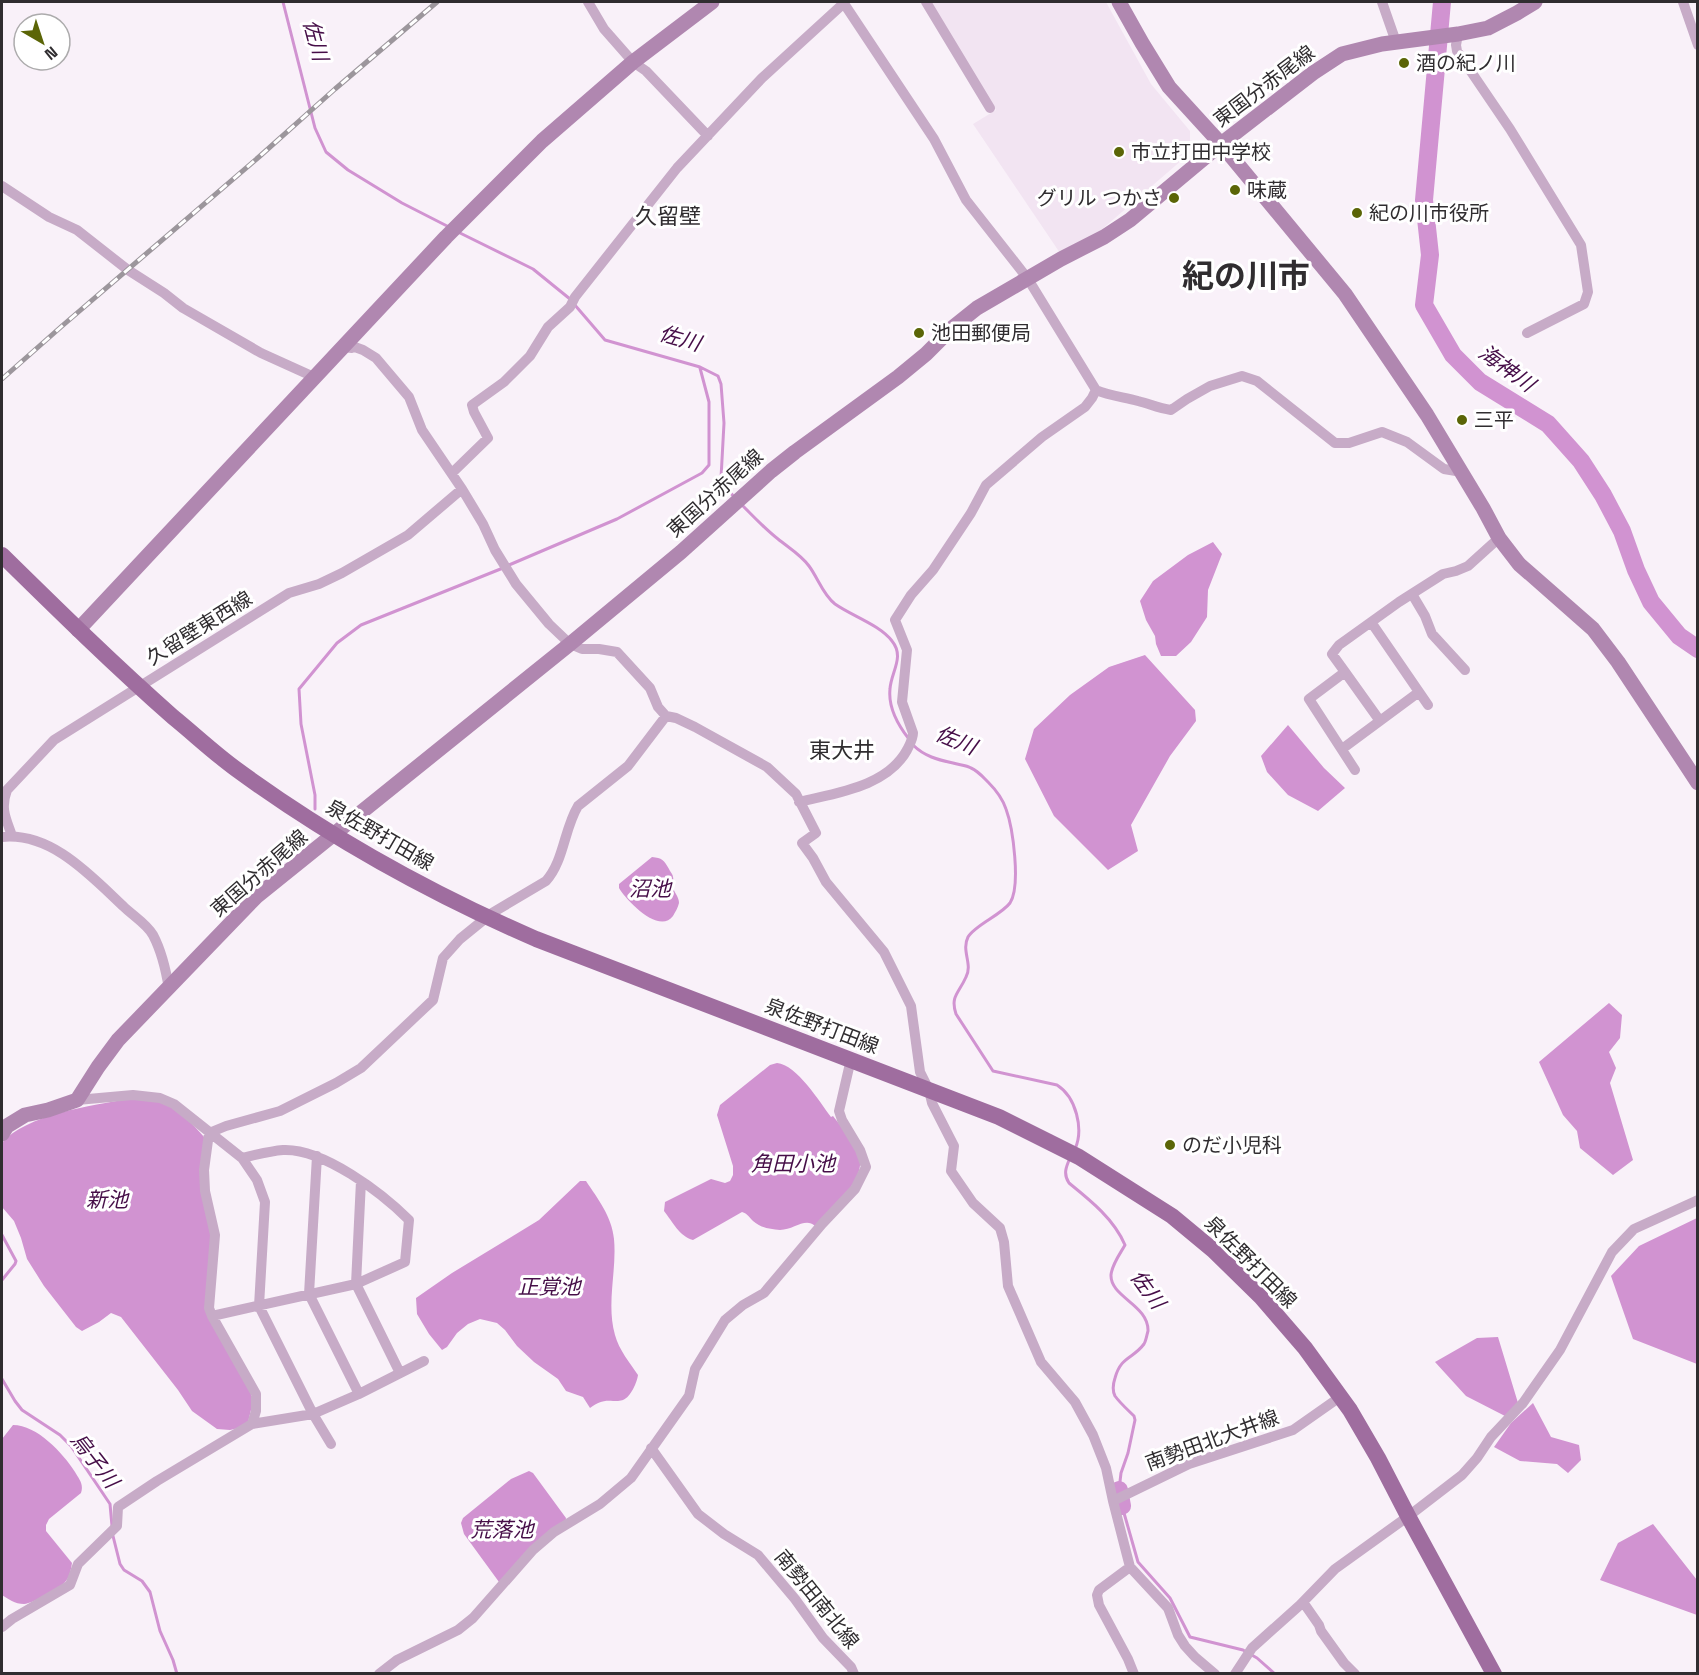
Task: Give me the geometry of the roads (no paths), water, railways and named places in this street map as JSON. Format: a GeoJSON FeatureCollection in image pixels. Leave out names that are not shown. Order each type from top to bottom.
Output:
{"type":"FeatureCollection","features":[{"type":"Feature","properties":{"kind":"main road","name":"泉佐野打田線"},"geometry":{"type":"LineString","coordinates":[[2,555],[139,687],[234,768],[334,836],[400,874],[536,939],[999,1117],[1072,1153],[1172,1216],[1213,1250],[1268,1306],[1305,1348],[1350,1410],[1494,1674]]}},
{"type":"Feature","properties":{"kind":"street"},"geometry":{"type":"LineString","coordinates":[[588,2],[604,29],[633,62],[645,71],[708,136]]}},
{"type":"Feature","properties":{"kind":"street"},"geometry":{"type":"LineString","coordinates":[[78,630],[458,224],[542,141],[633,62],[712,2]]}},
{"type":"Feature","properties":{"kind":"street"},"geometry":{"type":"LineString","coordinates":[[452,473],[488,438],[472,405],[511,375],[530,356],[548,327],[572,302],[677,168],[734,105],[844,2],[934,139],[966,200],[1028,279],[1096,390],[1171,410],[1210,387],[1242,376],[1257,381],[1335,443],[1349,443],[1382,432],[1407,442],[1444,469],[1462,472]]}},
{"type":"Feature","properties":{"kind":"street"},"geometry":{"type":"LineString","coordinates":[[926,2],[990,108]]}},
{"type":"Feature","properties":{"kind":"street"},"geometry":{"type":"LineString","coordinates":[[1119,2],[1169,87],[1221,144],[1345,294],[1427,415],[1499,538],[1519,564],[1593,628],[1693,766],[1698,783]]}},
{"type":"Feature","properties":{"kind":"street"},"geometry":{"type":"LineString","coordinates":[[1382,2],[1396,42]]}},
{"type":"Feature","properties":{"kind":"street","name":"東国分赤尾線"},"geometry":{"type":"LineString","coordinates":[[77,1100],[118,1041],[256,897],[570,644],[681,552],[795,452],[898,377],[977,308],[1130,220],[1221,144],[1313,73],[1342,54],[1396,42],[1488,28],[1535,2]]}},
{"type":"Feature","properties":{"kind":"street"},"geometry":{"type":"LineString","coordinates":[[1683,2],[1698,45]]}},
{"type":"Feature","properties":{"kind":"street"},"geometry":{"type":"LineString","coordinates":[[1458,34],[1457,51],[1510,129],[1581,244],[1588,292],[1584,304],[1527,333]]}},
{"type":"Feature","properties":{"kind":"street"},"geometry":{"type":"LineString","coordinates":[[2,186],[49,217],[76,230],[183,308],[261,353],[314,377]]}},
{"type":"Feature","properties":{"kind":"street"},"geometry":{"type":"LineString","coordinates":[[342,347],[352,348],[352,346],[376,358],[409,397],[422,430],[462,489],[483,524],[495,550],[516,584],[549,624],[570,644],[582,649],[617,652],[650,688],[658,707],[666,716],[695,727],[767,768],[796,794],[816,833],[801,843],[813,858],[826,882],[884,952],[911,1006],[920,1072],[954,1146],[951,1171],[973,1203],[1000,1228],[1004,1242],[1008,1286],[1041,1362],[1075,1402],[1093,1435],[1118,1498],[1130,1567],[1168,1608],[1178,1635],[1185,1646],[1215,1674]]}},
{"type":"Feature","properties":{"kind":"street"},"geometry":{"type":"LineString","coordinates":[[799,802],[867,784],[903,758],[913,733],[902,702],[907,650],[895,620],[911,595],[933,570],[971,513],[986,484],[1042,437],[1084,407],[1096,390]]}},
{"type":"Feature","properties":{"kind":"street","name":"久留壁東西線"},"geometry":{"type":"LineString","coordinates":[[7,836],[3,801],[7,790],[54,740],[289,593],[319,584],[342,573],[408,535],[462,489]]}},
{"type":"Feature","properties":{"kind":"street"},"geometry":{"type":"LineString","coordinates":[[1380,721],[1332,654],[1339,645],[1412,594],[1443,574],[1468,566],[1499,538]]}},
{"type":"Feature","properties":{"kind":"street"},"geometry":{"type":"LineString","coordinates":[[1412,594],[1432,633],[1466,670]]}},
{"type":"Feature","properties":{"kind":"street"},"geometry":{"type":"LineString","coordinates":[[1371,622],[1428,705]]}},
{"type":"Feature","properties":{"kind":"street"},"geometry":{"type":"LineString","coordinates":[[1345,672],[1309,699],[1355,770]]}},
{"type":"Feature","properties":{"kind":"street"},"geometry":{"type":"LineString","coordinates":[[1342,749],[1419,692]]}},
{"type":"Feature","properties":{"kind":"street"},"geometry":{"type":"LineString","coordinates":[[209,1132],[280,1111],[361,1068],[433,1000],[443,958],[460,939],[486,917],[546,881],[552,875],[567,837],[573,814],[578,806],[628,766],[666,716]]}},
{"type":"Feature","properties":{"kind":"street"},"geometry":{"type":"LineString","coordinates":[[7,836],[31,840],[61,853],[92,877],[152,933],[165,963],[169,989]]}},
{"type":"Feature","properties":{"kind":"street"},"geometry":{"type":"LineString","coordinates":[[379,1674],[398,1660],[458,1630],[472,1618],[533,1550],[554,1532],[600,1504],[631,1478],[688,1396],[695,1369],[725,1320],[743,1305],[764,1293],[855,1189],[866,1167],[860,1150],[839,1111],[851,1059]]}},
{"type":"Feature","properties":{"kind":"street"},"geometry":{"type":"LineString","coordinates":[[2,1134],[7,1126],[25,1115],[77,1100],[133,1095],[160,1098],[174,1104],[242,1158],[257,1180],[265,1202],[259,1306],[313,1414],[331,1444]]}},
{"type":"Feature","properties":{"kind":"street"},"geometry":{"type":"LineString","coordinates":[[209,1132],[204,1170],[205,1191],[215,1235],[209,1308],[256,1394],[256,1411],[252,1424]]}},
{"type":"Feature","properties":{"kind":"street"},"geometry":{"type":"LineString","coordinates":[[212,1316],[356,1284],[405,1262],[409,1220],[361,1181],[317,1156],[305,1152],[283,1150],[242,1158]]}},
{"type":"Feature","properties":{"kind":"street"},"geometry":{"type":"LineString","coordinates":[[317,1156],[309,1294],[359,1394]]}},
{"type":"Feature","properties":{"kind":"street"},"geometry":{"type":"LineString","coordinates":[[361,1181],[356,1284],[400,1373]]}},
{"type":"Feature","properties":{"kind":"street"},"geometry":{"type":"LineString","coordinates":[[1235,1674],[1249,1653],[1335,1569],[1462,1475],[1491,1437],[1523,1403],[1560,1350],[1612,1252],[1634,1229],[1698,1200]]}},
{"type":"Feature","properties":{"kind":"street"},"geometry":{"type":"LineString","coordinates":[[2,1627],[70,1585],[78,1564],[117,1526],[118,1507],[157,1481],[252,1424],[313,1414],[424,1361]]}},
{"type":"Feature","properties":{"kind":"street","name":"南勢田北大井線"},"geometry":{"type":"LineString","coordinates":[[1118,1498],[1189,1464],[1293,1430],[1340,1397]]}},
{"type":"Feature","properties":{"kind":"street","name":"南勢田南北線"},"geometry":{"type":"LineString","coordinates":[[651,1448],[698,1514],[724,1534],[758,1555],[795,1599],[823,1638],[851,1667],[854,1674]]}},
{"type":"Feature","properties":{"kind":"street"},"geometry":{"type":"LineString","coordinates":[[1130,1567],[1099,1590],[1097,1595],[1099,1605],[1134,1674]]}},
{"type":"Feature","properties":{"kind":"street"},"geometry":{"type":"LineString","coordinates":[[1303,1602],[1338,1655],[1355,1674]]}},
{"type":"Feature","properties":{"kind":"street"},"geometry":{"type":"LineString","coordinates":[[397,1674],[395,1664],[398,1660]]}},
{"type":"Feature","properties":{"kind":"water"},"geometry":{"type":"Polygon","coordinates":[[[1213,542],[1222,554],[1208,590],[1207,617],[1191,642],[1176,656],[1161,656],[1140,601],[1153,581],[1188,555],[1213,542]]]}},
{"type":"Feature","properties":{"kind":"water"},"geometry":{"type":"Polygon","coordinates":[[[1145,655],[1195,710],[1196,721],[1170,756],[1131,825],[1138,851],[1108,870],[1054,816],[1025,759],[1034,729],[1070,695],[1109,667],[1145,655]]]}},
{"type":"Feature","properties":{"kind":"water"},"geometry":{"type":"Polygon","coordinates":[[[1288,725],[1324,768],[1345,788],[1318,811],[1288,795],[1267,772],[1261,756],[1288,725]]]}},
{"type":"Feature","properties":{"kind":"water","name":"沼池"},"geometry":{"type":"Polygon","coordinates":[[[652,857],[660,859],[667,866],[673,876],[672,886],[679,901],[673,916],[667,921],[652,919],[643,914],[619,888],[619,884],[652,857]]]}},
{"type":"Feature","properties":{"kind":"water"},"geometry":{"type":"Polygon","coordinates":[[[1609,1003],[1622,1015],[1620,1038],[1609,1052],[1616,1068],[1610,1083],[1633,1160],[1613,1175],[1580,1148],[1577,1131],[1563,1115],[1539,1062],[1609,1003]]]}},
{"type":"Feature","properties":{"kind":"water","name":"角田小池"},"geometry":{"type":"Polygon","coordinates":[[[777,1063],[785,1065],[800,1077],[849,1137],[860,1160],[860,1169],[856,1178],[844,1196],[815,1226],[803,1223],[780,1230],[769,1229],[762,1227],[742,1212],[693,1240],[684,1236],[664,1211],[665,1202],[711,1179],[725,1183],[730,1181],[733,1166],[717,1115],[720,1105],[770,1065],[777,1063]]]}},
{"type":"Feature","properties":{"kind":"water","name":"新池"},"geometry":{"type":"Polygon","coordinates":[[[128,1099],[154,1101],[168,1105],[204,1137],[212,1236],[207,1311],[251,1393],[251,1410],[248,1422],[243,1427],[230,1430],[217,1429],[192,1411],[121,1317],[111,1313],[82,1331],[76,1327],[44,1286],[27,1259],[14,1221],[2,1207],[2,1143],[13,1133],[43,1118],[97,1104],[128,1099]]]}},
{"type":"Feature","properties":{"kind":"water","name":"正覚池"},"geometry":{"type":"Polygon","coordinates":[[[580,1181],[586,1181],[604,1208],[613,1231],[615,1251],[612,1323],[619,1346],[638,1375],[629,1396],[621,1401],[601,1402],[590,1408],[583,1397],[566,1391],[558,1379],[534,1362],[497,1323],[480,1319],[468,1324],[442,1350],[417,1314],[416,1298],[452,1273],[539,1220],[580,1181]]]}},
{"type":"Feature","properties":{"kind":"water"},"geometry":{"type":"Polygon","coordinates":[[[1697,1218],[1697,1364],[1633,1339],[1611,1276],[1639,1246],[1697,1218]]]}},
{"type":"Feature","properties":{"kind":"water"},"geometry":{"type":"Polygon","coordinates":[[[1498,1337],[1518,1403],[1505,1416],[1466,1396],[1435,1362],[1477,1338],[1498,1337]]]}},
{"type":"Feature","properties":{"kind":"water"},"geometry":{"type":"Polygon","coordinates":[[[1533,1403],[1551,1437],[1579,1445],[1581,1460],[1568,1473],[1557,1464],[1520,1461],[1494,1447],[1511,1423],[1533,1403]]]}},
{"type":"Feature","properties":{"kind":"water"},"geometry":{"type":"Polygon","coordinates":[[[13,1425],[31,1430],[48,1441],[70,1465],[82,1487],[81,1493],[49,1519],[46,1525],[46,1531],[72,1563],[68,1577],[53,1592],[24,1604],[2,1595],[2,1439],[13,1425]]]}},
{"type":"Feature","properties":{"kind":"water","name":"荒落池"},"geometry":{"type":"Polygon","coordinates":[[[529,1471],[533,1473],[566,1518],[565,1523],[499,1582],[464,1534],[461,1523],[463,1518],[511,1479],[529,1471]]]}},
{"type":"Feature","properties":{"kind":"water"},"geometry":{"type":"Polygon","coordinates":[[[1653,1524],[1697,1580],[1697,1615],[1600,1580],[1618,1543],[1653,1524]]]}},
{"type":"Feature","properties":{"kind":"waterway","name":"佐川"},"geometry":{"type":"LineString","coordinates":[[283,2],[315,128],[326,152],[348,170],[402,203],[449,227]]}},
{"type":"Feature","properties":{"kind":"waterway","name":"海神川"},"geometry":{"type":"LineString","coordinates":[[1442,2],[1424,200],[1430,255],[1424,305],[1453,355],[1480,382],[1548,424],[1581,461],[1622,531],[1651,602],[1679,636],[1698,649]]}},
{"type":"Feature","properties":{"kind":"waterway","name":"佐川"},"geometry":{"type":"LineString","coordinates":[[458,232],[533,269],[570,299]]}},
{"type":"Feature","properties":{"kind":"waterway","name":"佐川"},"geometry":{"type":"LineString","coordinates":[[574,304],[605,340],[700,367],[718,376],[721,384],[724,423],[721,478],[735,498]]}},
{"type":"Feature","properties":{"kind":"waterway"},"geometry":{"type":"LineString","coordinates":[[509,565],[617,519],[702,473],[709,465],[709,402],[700,368]]}},
{"type":"Feature","properties":{"kind":"waterway","name":"佐川"},"geometry":{"type":"LineString","coordinates":[[742,505],[806,562],[835,604],[880,630],[892,641],[897,653],[891,683],[892,709],[909,739]]}},
{"type":"Feature","properties":{"kind":"waterway"},"geometry":{"type":"LineString","coordinates":[[315,809],[315,795],[301,724],[299,689],[337,643],[361,625],[503,568]]}},
{"type":"Feature","properties":{"kind":"waterway","name":"佐川"},"geometry":{"type":"LineString","coordinates":[[913,745],[931,757],[967,766],[976,771],[993,788],[1005,806],[1015,857],[1013,895],[1010,903],[1001,912],[976,928],[968,937],[966,942],[968,972],[956,995],[954,1008],[993,1071],[1057,1085],[1064,1090],[1073,1105],[1078,1123],[1078,1141],[1075,1149]]}},
{"type":"Feature","properties":{"kind":"waterway","name":"佐川"},"geometry":{"type":"LineString","coordinates":[[1070,1158],[1066,1167],[1067,1180],[1108,1218],[1125,1245],[1113,1267],[1112,1283],[1147,1322],[1148,1331],[1144,1344],[1124,1362],[1114,1382],[1115,1396],[1135,1420],[1121,1473],[1119,1490]]}},
{"type":"Feature","properties":{"kind":"waterway","name":"烏子川"},"geometry":{"type":"LineString","coordinates":[[2,1235],[16,1261],[2,1280]]}},
{"type":"Feature","properties":{"kind":"waterway","name":"烏子川"},"geometry":{"type":"LineString","coordinates":[[2,1379],[22,1410],[60,1435],[71,1446],[110,1504],[112,1526]]}},
{"type":"Feature","properties":{"kind":"waterway","name":"佐川"},"geometry":{"type":"LineString","coordinates":[[1119,1490],[1122,1506]]}},
{"type":"Feature","properties":{"kind":"waterway","name":"佐川"},"geometry":{"type":"LineString","coordinates":[[1122,1506],[1138,1562],[1170,1598],[1190,1637],[1243,1650],[1257,1658],[1275,1674]]}},
{"type":"Feature","properties":{"kind":"waterway","name":"烏子川"},"geometry":{"type":"LineString","coordinates":[[113,1536],[120,1564],[124,1570],[142,1581],[150,1592],[160,1631],[177,1674]]}},
{"type":"Feature","properties":{"kind":"railway"},"geometry":{"type":"LineString","coordinates":[[2,379],[437,2]]}},
{"type":"Feature","properties":{"kind":"place","name":"酒の紀ノ川"},"geometry":{"type":"Point","coordinates":[1404,63]}},
{"type":"Feature","properties":{"kind":"place","name":"市立打田中学校"},"geometry":{"type":"Point","coordinates":[1119,152]}},
{"type":"Feature","properties":{"kind":"place","name":"味蔵"},"geometry":{"type":"Point","coordinates":[1235,190]}},
{"type":"Feature","properties":{"kind":"place","name":"グリル つかさ"},"geometry":{"type":"Point","coordinates":[1174,198]}},
{"type":"Feature","properties":{"kind":"place","name":"紀の川市役所"},"geometry":{"type":"Point","coordinates":[1357,213]}},
{"type":"Feature","properties":{"kind":"place","name":"池田郵便局"},"geometry":{"type":"Point","coordinates":[919,333]}},
{"type":"Feature","properties":{"kind":"place","name":"三平"},"geometry":{"type":"Point","coordinates":[1462,420]}},
{"type":"Feature","properties":{"kind":"place","name":"のだ小児科"},"geometry":{"type":"Point","coordinates":[1170,1145]}},
{"type":"Feature","properties":{"kind":"district","name":"久留壁"},"geometry":{"type":"Point","coordinates":[668,216]}},
{"type":"Feature","properties":{"kind":"district","name":"紀の川市"},"geometry":{"type":"Point","coordinates":[1246,276]}},
{"type":"Feature","properties":{"kind":"district","name":"東大井"},"geometry":{"type":"Point","coordinates":[842,750]}}]}
